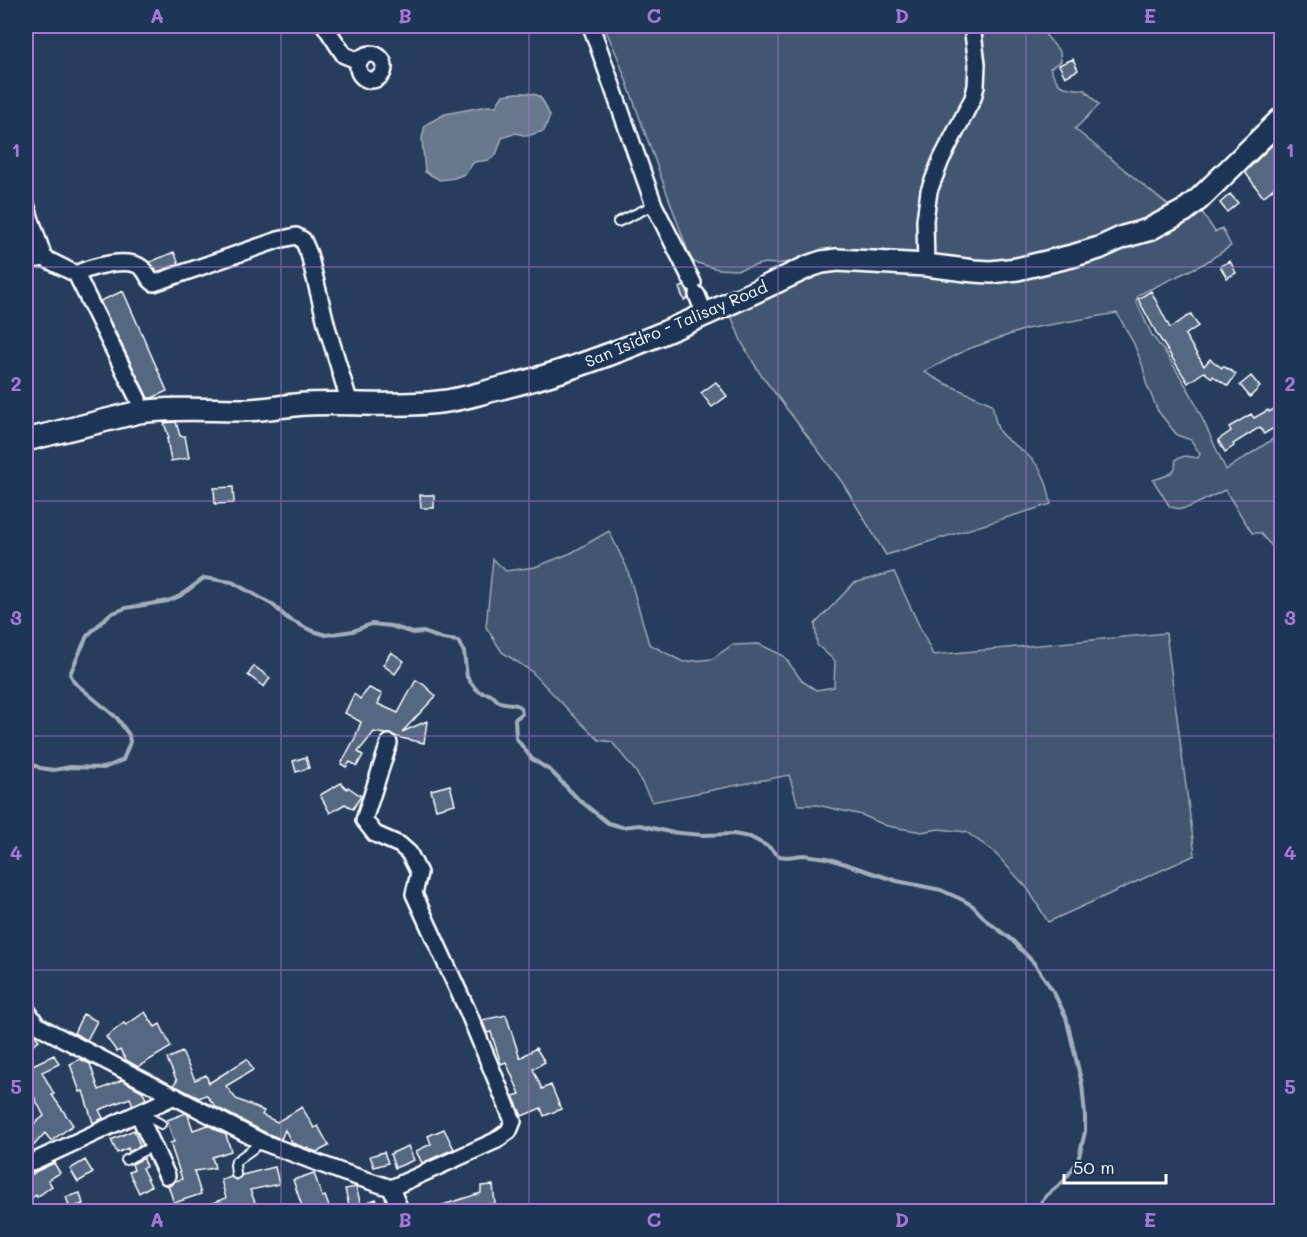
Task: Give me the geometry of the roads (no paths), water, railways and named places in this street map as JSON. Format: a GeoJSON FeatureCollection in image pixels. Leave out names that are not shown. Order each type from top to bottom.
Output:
{"type":"FeatureCollection","features":[{"type":"Feature","properties":{"kind":"street"},"geometry":{"type":"LineString","coordinates":[[325,26],[344,55],[359,61]]}},
{"type":"Feature","properties":{"kind":"street"},"geometry":{"type":"LineString","coordinates":[[591,26],[654,204],[705,315]]}},
{"type":"Feature","properties":{"kind":"street"},"geometry":{"type":"LineString","coordinates":[[926,265],[925,220],[929,191],[976,86],[978,64],[972,26]]}},
{"type":"Feature","properties":{"kind":"street","name":"San Isidro - Talisay Road"},"geometry":{"type":"LineString","coordinates":[[26,440],[153,410],[246,410],[307,404],[441,402],[536,380],[640,343],[822,262],[868,261],[974,271],[1003,271],[1072,256],[1156,226],[1184,211],[1281,118]]}},
{"type":"Feature","properties":{"kind":"street"},"geometry":{"type":"LineString","coordinates":[[26,205],[44,258]]}},
{"type":"Feature","properties":{"kind":"street"},"geometry":{"type":"LineString","coordinates":[[76,274],[119,262],[130,262],[144,269],[149,280],[154,283],[278,240],[290,237],[300,238],[309,254],[318,294],[350,404]]}},
{"type":"Feature","properties":{"kind":"street"},"geometry":{"type":"LineString","coordinates":[[26,261],[44,258],[76,274],[138,399]]}},
{"type":"Feature","properties":{"kind":"street"},"geometry":{"type":"LineString","coordinates":[[26,1010],[37,1025],[262,1142],[391,1188],[495,1141],[509,1131],[513,1121],[468,1012],[414,894],[419,873],[410,854],[400,846],[375,834],[364,820],[388,743]]}},
{"type":"Feature","properties":{"kind":"street"},"geometry":{"type":"LineString","coordinates":[[26,1166],[139,1115],[175,1096]]}},
{"type":"Feature","properties":{"kind":"street"},"geometry":{"type":"LineString","coordinates":[[139,1115],[167,1176]]}},
{"type":"Feature","properties":{"kind":"street"},"geometry":{"type":"LineString","coordinates":[[391,1188],[401,1212]]}},
{"type":"Feature","properties":{"kind":"lane"},"geometry":{"type":"LineString","coordinates":[[618,222],[654,204]]}},
{"type":"Feature","properties":{"kind":"lane"},"geometry":{"type":"LineString","coordinates":[[139,1115],[162,1124]]}},
{"type":"Feature","properties":{"kind":"lane"},"geometry":{"type":"LineString","coordinates":[[236,1174],[236,1161],[262,1142]]}},
{"type":"Feature","properties":{"kind":"lane"},"geometry":{"type":"LineString","coordinates":[[126,1160],[153,1146]]}},
{"type":"Feature","properties":{"kind":"waterway"},"geometry":{"type":"LineString","coordinates":[[26,761],[40,768],[54,770],[70,767],[104,768],[123,760],[130,742],[129,735],[117,718],[75,683],[70,674],[87,636],[110,614],[126,608],[168,601],[180,596],[204,578],[232,582],[273,605],[287,618],[310,630],[326,635],[353,631],[371,624],[391,626],[413,633],[423,632],[458,641],[464,652],[467,677],[475,688],[492,695],[499,702],[517,705],[521,708],[522,714],[515,719],[516,738],[532,759],[551,771],[578,799],[608,823],[622,827],[640,825],[669,832],[702,835],[733,834],[750,837],[769,847],[779,856],[803,855],[827,858],[897,881],[941,890],[973,906],[987,921],[1012,940],[1034,963],[1053,991],[1066,1017],[1082,1084],[1085,1116],[1085,1132],[1078,1161],[1064,1181],[1042,1201],[1036,1212]]}}]}
